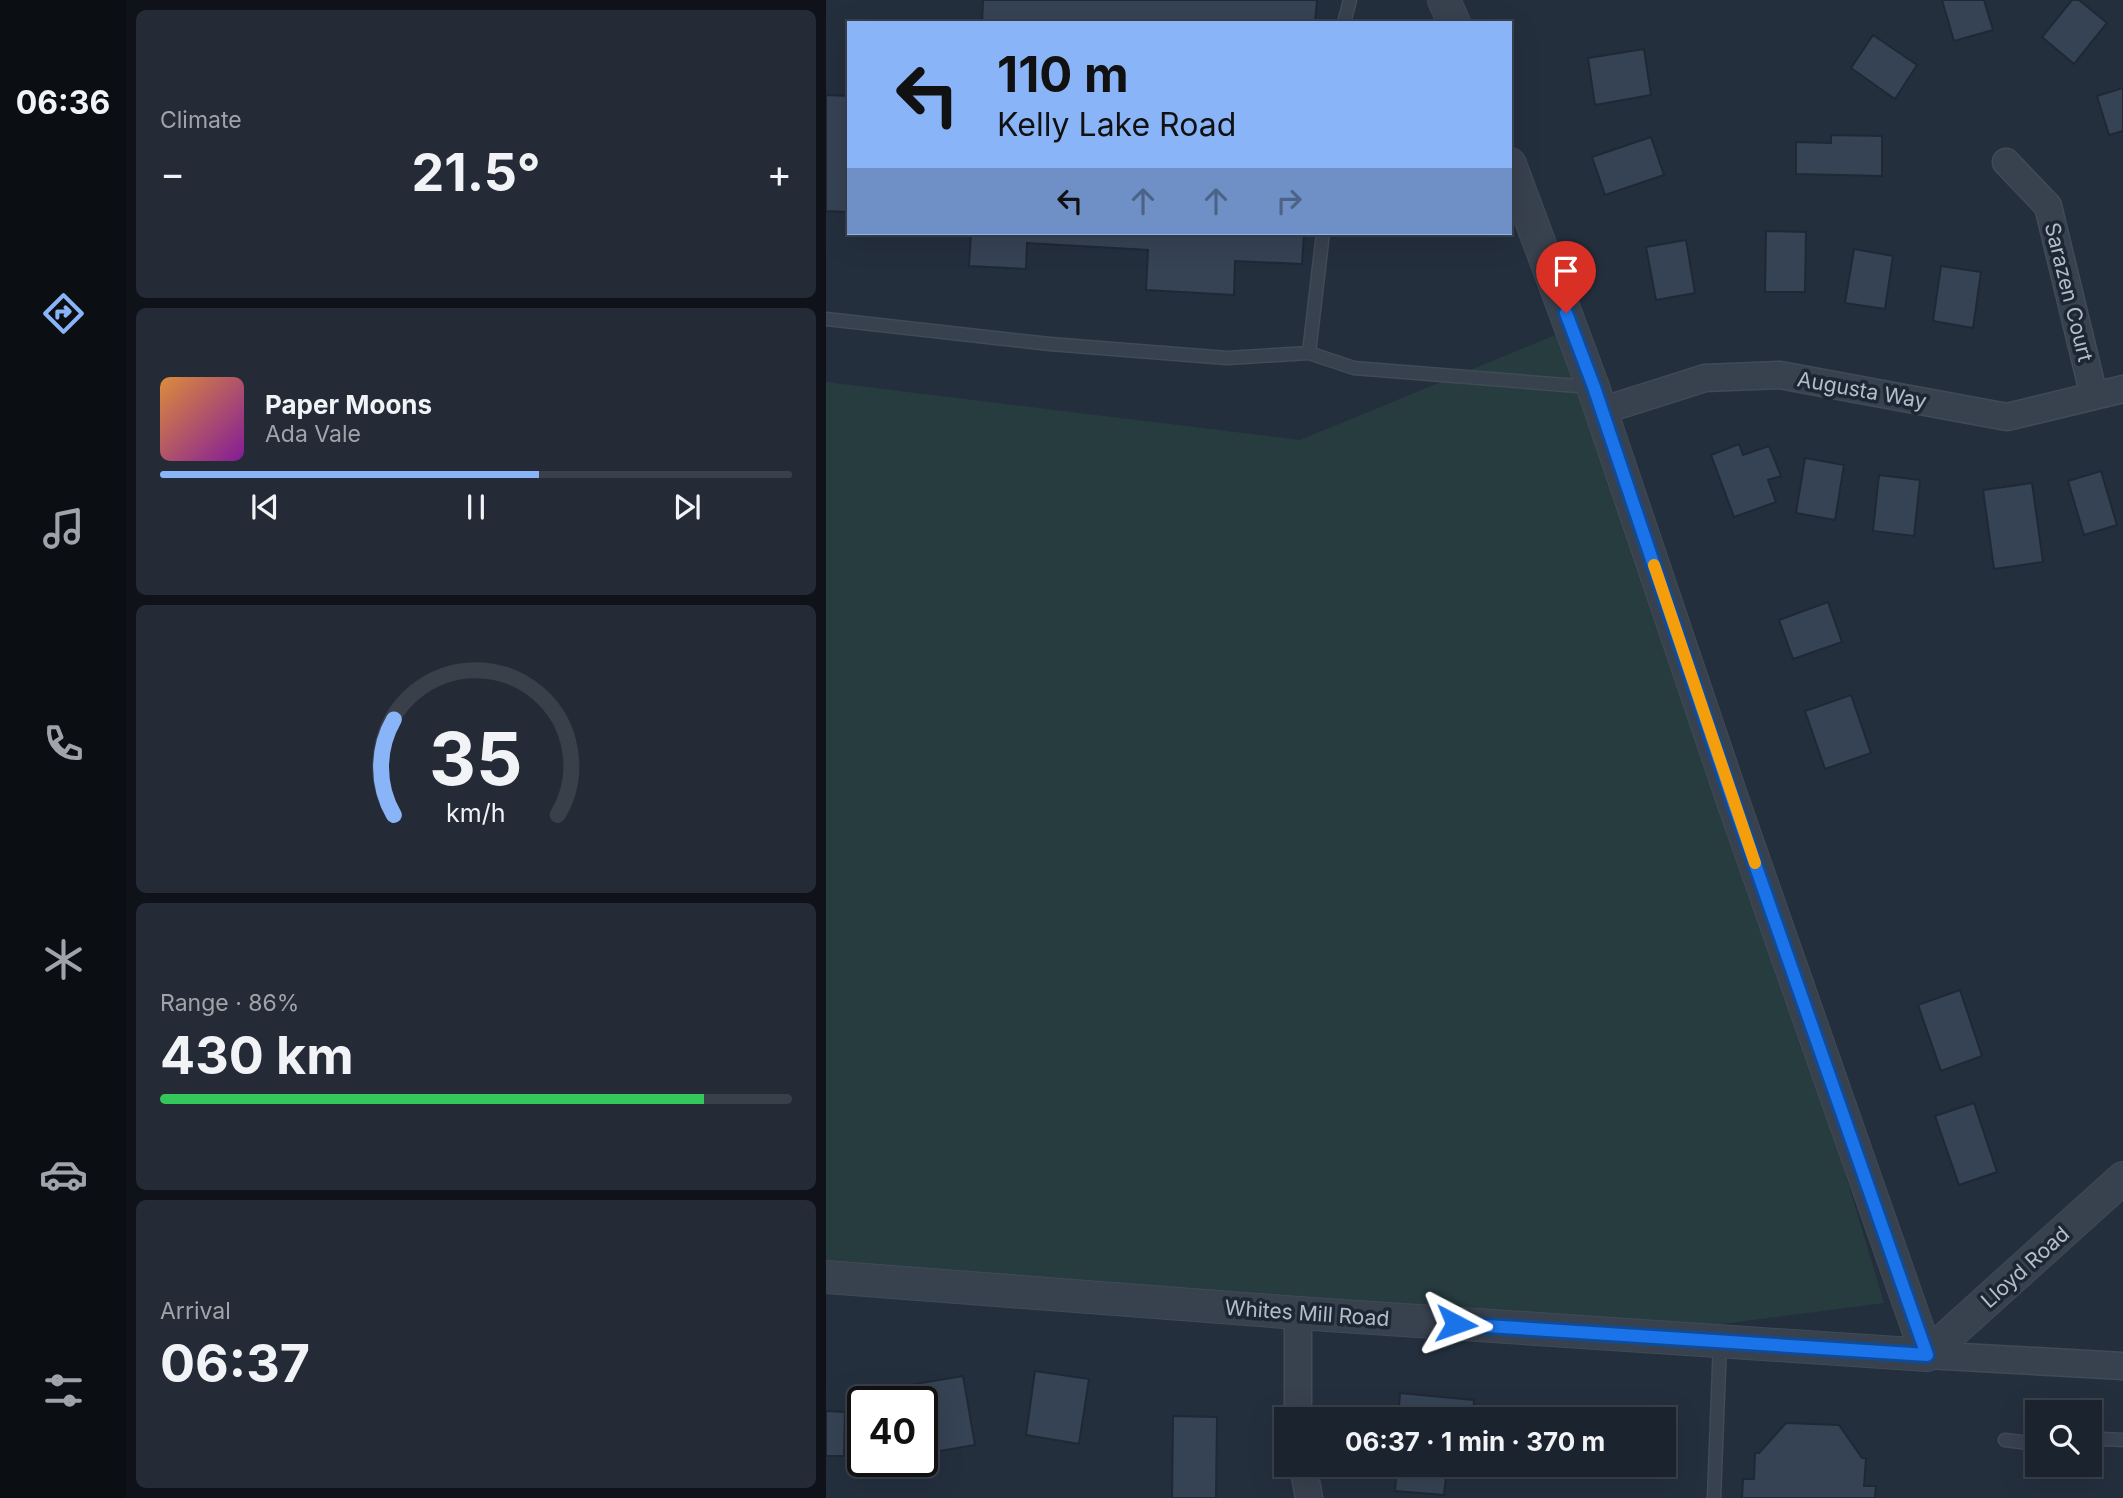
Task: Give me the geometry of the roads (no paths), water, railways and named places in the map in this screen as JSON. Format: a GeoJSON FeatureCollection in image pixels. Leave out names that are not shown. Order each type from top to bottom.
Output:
{"type":"FeatureCollection","features":[{"type":"Feature","properties":{"kind":"street"},"geometry":{"type":"LineString","coordinates":[[1444,0],[1453,21]]}},
{"type":"Feature","properties":{"kind":"street","name":"Sarazen Court"},"geometry":{"type":"LineString","coordinates":[[2006,162],[2048,206],[2094,396]]}},
{"type":"Feature","properties":{"kind":"street"},"geometry":{"type":"LineString","coordinates":[[1512,169],[1597,399],[1734,804],[1927,1355]]}},
{"type":"Feature","properties":{"kind":"street","name":"Augusta Way"},"geometry":{"type":"LineString","coordinates":[[1597,399],[1705,378],[1780,375],[2007,417],[2123,389]]}},
{"type":"Feature","properties":{"kind":"street","name":"Lloyd Road"},"geometry":{"type":"LineString","coordinates":[[1927,1355],[2123,1178]]}},
{"type":"Feature","properties":{"kind":"street","name":"Whites Mill Road"},"geometry":{"type":"LineString","coordinates":[[826,1277],[1720,1342],[2123,1366]]}},
{"type":"Feature","properties":{"kind":"street"},"geometry":{"type":"LineString","coordinates":[[1298,1313],[1298,1407]]}},
{"type":"Feature","properties":{"kind":"street"},"geometry":{"type":"LineString","coordinates":[[1305,1477],[1309,1498]]}},
{"type":"Feature","properties":{"kind":"lane"},"geometry":{"type":"LineString","coordinates":[[1345,21],[1350,0]]}},
{"type":"Feature","properties":{"kind":"lane"},"geometry":{"type":"LineString","coordinates":[[1309,353],[1323,235]]}},
{"type":"Feature","properties":{"kind":"lane"},"geometry":{"type":"LineString","coordinates":[[826,319],[1051,344],[1227,358],[1309,353],[1354,368],[1597,399]]}},
{"type":"Feature","properties":{"kind":"lane"},"geometry":{"type":"LineString","coordinates":[[1714,1498],[1720,1342]]}},
{"type":"Feature","properties":{"kind":"lane"},"geometry":{"type":"LineString","coordinates":[[2102,1439],[2123,1440]]}},
{"type":"Feature","properties":{"kind":"lane"},"geometry":{"type":"LineString","coordinates":[[2005,1440],[2025,1442]]}}]}
